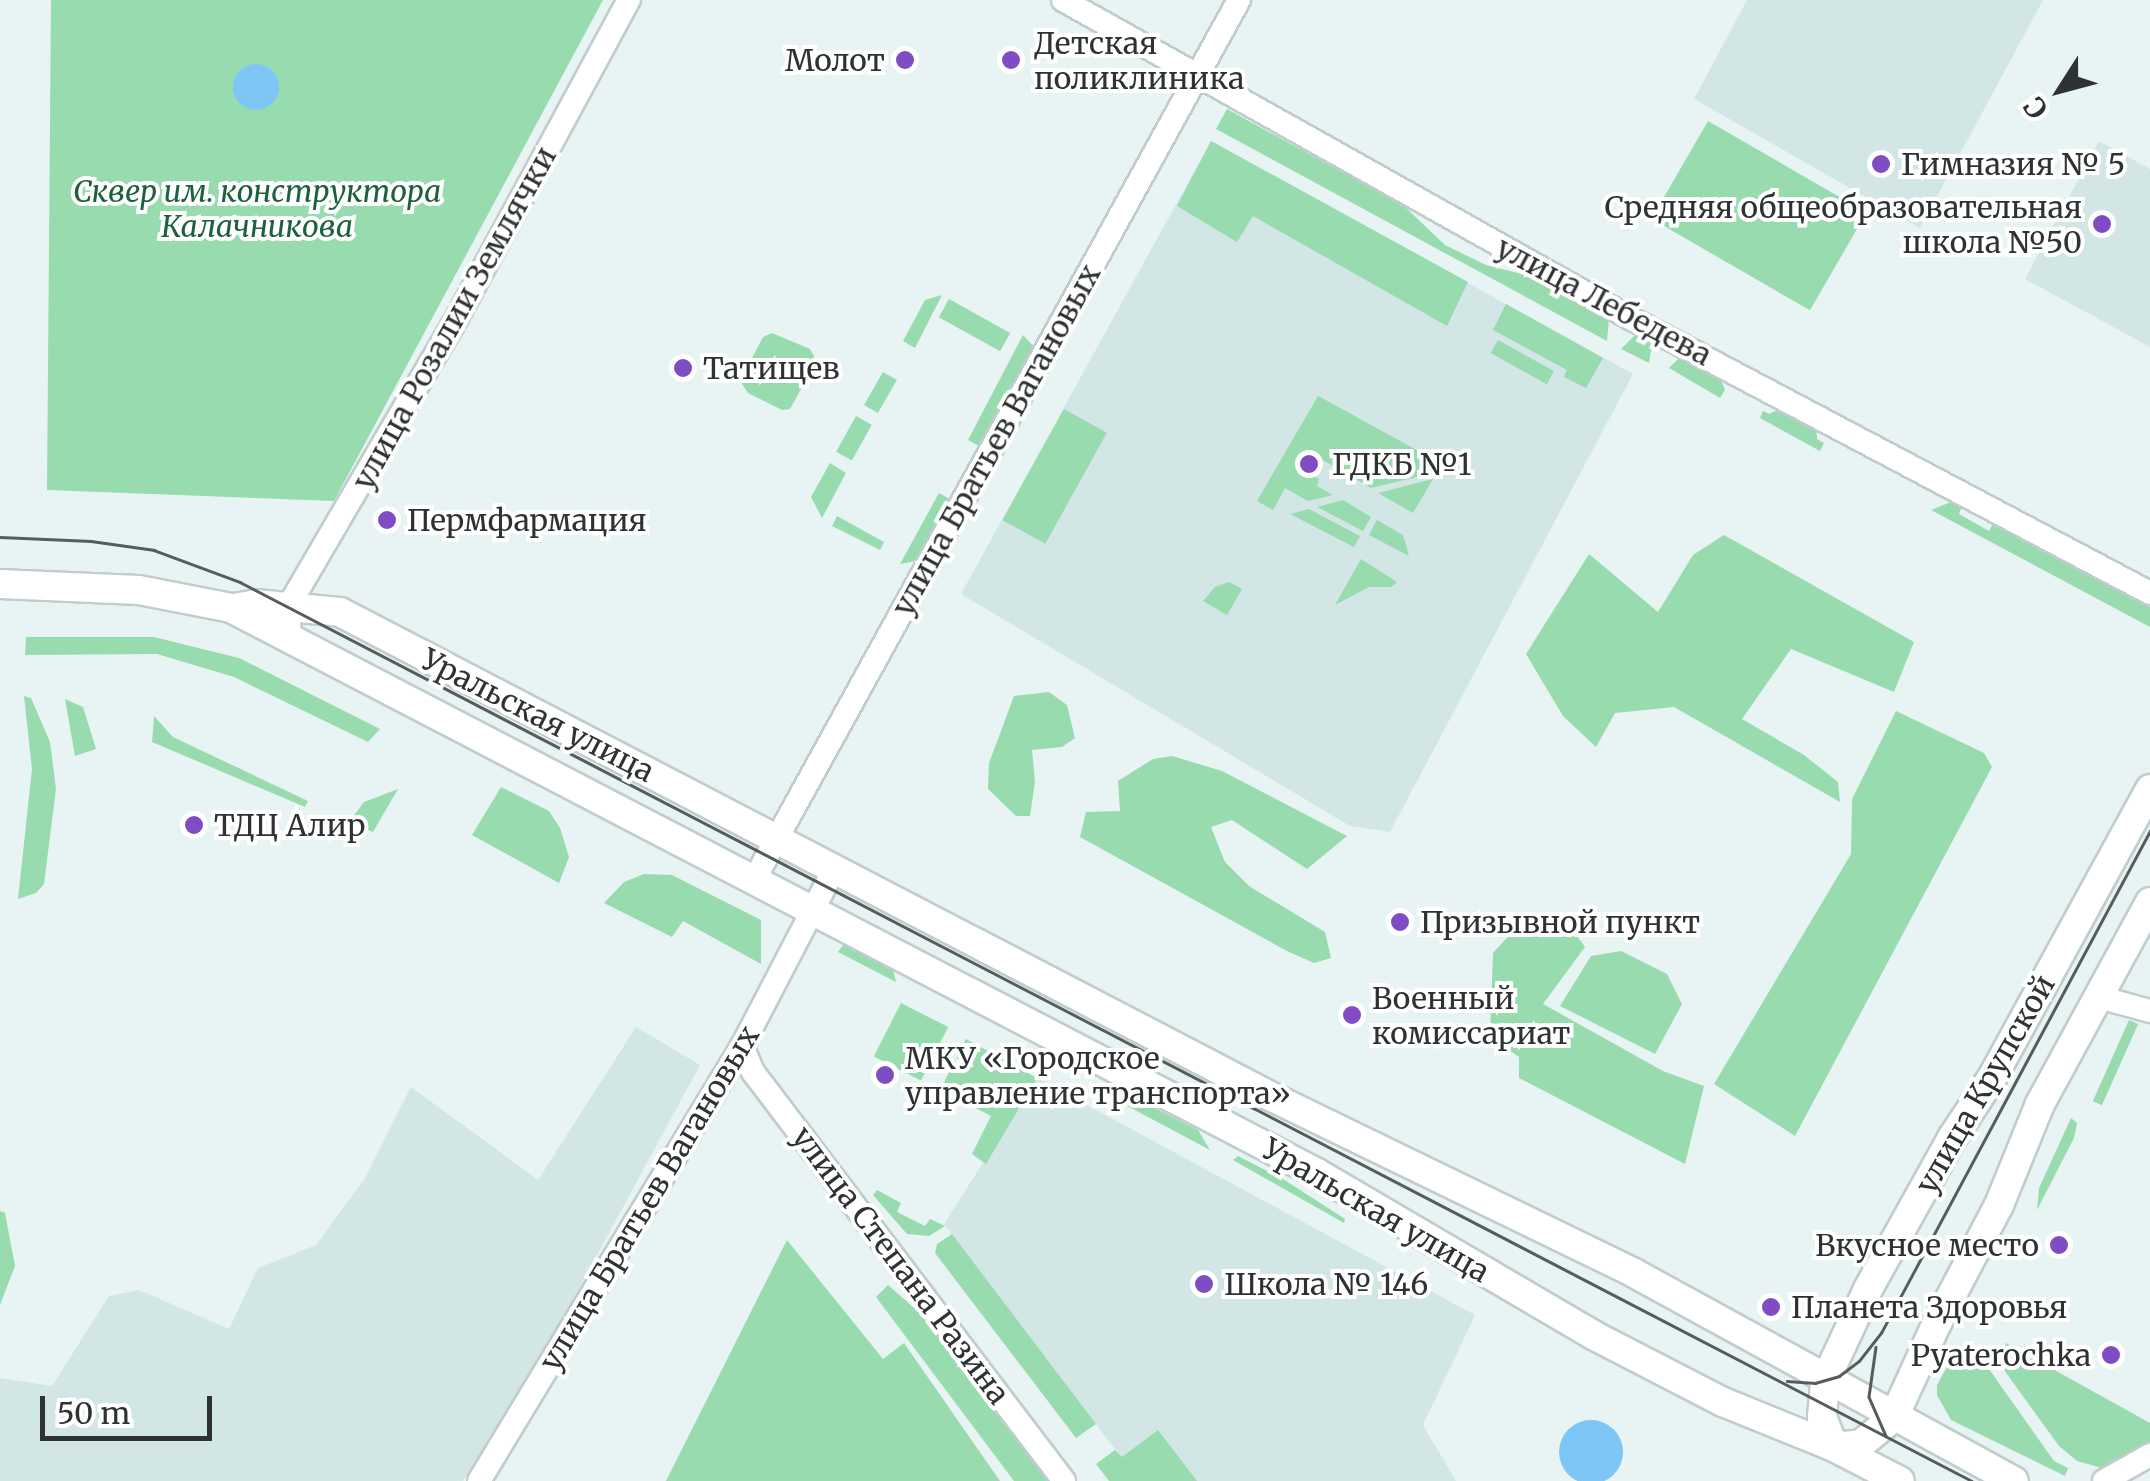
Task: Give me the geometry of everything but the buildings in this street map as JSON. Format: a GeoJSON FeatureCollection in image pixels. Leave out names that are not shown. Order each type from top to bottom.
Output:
{"type":"FeatureCollection","features":[{"type":"Feature","properties":{"kind":"main road","name":"Уральская улица"},"geometry":{"type":"LineString","coordinates":[[0,584],[139,590],[231,608],[1318,1173],[1595,1336],[1723,1402],[1834,1447],[1900,1481]]}},
{"type":"Feature","properties":{"kind":"main road","name":"Уральская улица"},"geometry":{"type":"LineString","coordinates":[[231,608],[256,604],[340,612],[1406,1165],[1634,1273],[1756,1337],[1826,1382],[2014,1481]]}},
{"type":"Feature","properties":{"kind":"main road","name":"улица Крупской"},"geometry":{"type":"LineString","coordinates":[[1826,1382],[1868,1288],[1952,1138],[1993,1076],[2150,788]]}},
{"type":"Feature","properties":{"kind":"main road","name":"улица Крупской"},"geometry":{"type":"LineString","coordinates":[[1894,1417],[1936,1325],[1999,1206],[2040,1104],[2150,902]]}},
{"type":"Feature","properties":{"kind":"main road"},"geometry":{"type":"LineString","coordinates":[[1826,1382],[1822,1417],[1834,1447],[1860,1444],[1894,1417]]}},
{"type":"Feature","properties":{"kind":"street","name":"улица Розалии Землячки"},"geometry":{"type":"LineString","coordinates":[[288,607],[453,326],[629,0]]}},
{"type":"Feature","properties":{"kind":"street","name":"улица Лебедева"},"geometry":{"type":"LineString","coordinates":[[1063,0],[1630,318],[2150,593]]}},
{"type":"Feature","properties":{"kind":"street","name":"улица Братьев Вагановых"},"geometry":{"type":"LineString","coordinates":[[754,880],[1240,0]]}},
{"type":"Feature","properties":{"kind":"street"},"geometry":{"type":"LineString","coordinates":[[288,607],[290,637]]}},
{"type":"Feature","properties":{"kind":"street"},"geometry":{"type":"LineString","coordinates":[[812,912],[834,869]]}},
{"type":"Feature","properties":{"kind":"street","name":"улица Братьев Вагановых"},"geometry":{"type":"LineString","coordinates":[[478,1481],[742,1046],[812,912]]}},
{"type":"Feature","properties":{"kind":"street"},"geometry":{"type":"LineString","coordinates":[[2099,996],[2150,1011]]}},
{"type":"Feature","properties":{"kind":"street","name":"улица Степана Разина"},"geometry":{"type":"LineString","coordinates":[[742,1046],[753,1072],[1064,1481]]}},
{"type":"Feature","properties":{"kind":"street"},"geometry":{"type":"LineString","coordinates":[[2104,1481],[2150,1456]]}},
{"type":"Feature","properties":{"kind":"shaded area","name":"Гимназия № 5"},"geometry":{"type":"Polygon","coordinates":[[[1747,0],[2043,0],[1920,228],[1694,99],[1747,0]]]}},
{"type":"Feature","properties":{"kind":"shaded area","name":"ГДКБ №1"},"geometry":{"type":"Polygon","coordinates":[[[1211,141],[1633,374],[1390,832],[1350,826],[961,594],[1211,141]]]}},
{"type":"Feature","properties":{"kind":"shaded area","name":"Средняя общеобразовательная школа №50"},"geometry":{"type":"Polygon","coordinates":[[[2099,141],[2150,169],[2150,347],[2025,279],[2099,141]]]}},
{"type":"Feature","properties":{"kind":"shaded area"},"geometry":{"type":"Polygon","coordinates":[[[636,1027],[700,1065],[548,1346],[463,1481],[0,1481],[0,1378],[52,1386],[109,1296],[139,1290],[229,1329],[258,1268],[316,1245],[365,1178],[411,1087],[538,1180],[636,1027]]]}},
{"type":"Feature","properties":{"kind":"shaded area","name":"Школа № 146"},"geometry":{"type":"Polygon","coordinates":[[[1037,1078],[1475,1315],[1423,1425],[1456,1481],[1139,1481],[944,1224],[1037,1078]]]}},
{"type":"Feature","properties":{"kind":"green space","name":"Сквер им. конструктора Калачникова"},"geometry":{"type":"Polygon","coordinates":[[[51,0],[603,0],[334,501],[47,490],[51,0]]]}},
{"type":"Feature","properties":{"kind":"green space"},"geometry":{"type":"Polygon","coordinates":[[[1227,109],[1404,206],[1445,245],[1486,265],[1526,275],[1609,319],[1607,341],[1216,129],[1227,109]]]}},
{"type":"Feature","properties":{"kind":"green space"},"geometry":{"type":"Polygon","coordinates":[[[1708,121],[1866,212],[1810,310],[1652,219],[1708,121]]]}},
{"type":"Feature","properties":{"kind":"green space"},"geometry":{"type":"Polygon","coordinates":[[[1211,141],[1468,282],[1447,326],[1253,216],[1237,242],[1177,206],[1211,141]]]}},
{"type":"Feature","properties":{"kind":"green space"},"geometry":{"type":"Polygon","coordinates":[[[942,295],[915,348],[903,341],[925,300],[942,295]]]}},
{"type":"Feature","properties":{"kind":"green space"},"geometry":{"type":"Polygon","coordinates":[[[949,299],[1010,333],[1000,351],[939,317],[949,299]]]}},
{"type":"Feature","properties":{"kind":"green space"},"geometry":{"type":"Polygon","coordinates":[[[1506,304],[1603,358],[1586,388],[1564,377],[1567,370],[1493,330],[1506,304]]]}},
{"type":"Feature","properties":{"kind":"green space"},"geometry":{"type":"Polygon","coordinates":[[[1638,332],[1653,339],[1649,363],[1621,349],[1638,332]]]}},
{"type":"Feature","properties":{"kind":"green space"},"geometry":{"type":"Polygon","coordinates":[[[772,333],[810,349],[814,356],[815,364],[790,409],[782,410],[748,393],[740,381],[763,337],[772,333]]]}},
{"type":"Feature","properties":{"kind":"green space"},"geometry":{"type":"Polygon","coordinates":[[[1023,335],[1035,348],[981,447],[968,440],[1023,335]]]}},
{"type":"Feature","properties":{"kind":"green space"},"geometry":{"type":"Polygon","coordinates":[[[1498,340],[1554,371],[1547,384],[1491,353],[1498,340]]]}},
{"type":"Feature","properties":{"kind":"green space"},"geometry":{"type":"Polygon","coordinates":[[[1680,357],[1718,373],[1725,390],[1720,398],[1669,368],[1680,357]]]}},
{"type":"Feature","properties":{"kind":"green space"},"geometry":{"type":"Polygon","coordinates":[[[883,372],[897,380],[878,413],[864,405],[883,372]]]}},
{"type":"Feature","properties":{"kind":"green space"},"geometry":{"type":"Polygon","coordinates":[[[1318,396],[1442,464],[1437,472],[1371,488],[1319,458],[1310,474],[1319,479],[1317,486],[1333,495],[1308,501],[1285,488],[1273,510],[1257,501],[1318,396]]]}},
{"type":"Feature","properties":{"kind":"green space"},"geometry":{"type":"Polygon","coordinates":[[[1783,407],[1816,425],[1817,439],[1824,443],[1820,451],[1760,418],[1763,411],[1769,414],[1783,407]]]}},
{"type":"Feature","properties":{"kind":"green space"},"geometry":{"type":"Polygon","coordinates":[[[1064,409],[1107,433],[1045,544],[1002,520],[1064,409]]]}},
{"type":"Feature","properties":{"kind":"green space"},"geometry":{"type":"Polygon","coordinates":[[[856,416],[872,425],[852,461],[836,452],[856,416]]]}},
{"type":"Feature","properties":{"kind":"green space"},"geometry":{"type":"Polygon","coordinates":[[[830,463],[846,473],[822,518],[811,497],[830,463]]]}},
{"type":"Feature","properties":{"kind":"green space"},"geometry":{"type":"Polygon","coordinates":[[[1433,479],[1413,513],[1378,493],[1433,479]]]}},
{"type":"Feature","properties":{"kind":"green space"},"geometry":{"type":"Polygon","coordinates":[[[939,493],[951,500],[916,561],[900,564],[939,493]]]}},
{"type":"Feature","properties":{"kind":"green space"},"geometry":{"type":"Polygon","coordinates":[[[1343,500],[1371,517],[1363,531],[1317,507],[1343,500]]]}},
{"type":"Feature","properties":{"kind":"green space"},"geometry":{"type":"Polygon","coordinates":[[[1951,502],[1962,506],[1959,514],[1989,531],[1994,522],[2150,607],[2150,627],[1931,510],[1951,502]]]}},
{"type":"Feature","properties":{"kind":"green space"},"geometry":{"type":"Polygon","coordinates":[[[1309,509],[1360,536],[1354,547],[1290,514],[1309,509]]]}},
{"type":"Feature","properties":{"kind":"green space"},"geometry":{"type":"Polygon","coordinates":[[[837,516],[884,542],[880,550],[832,526],[837,516]]]}},
{"type":"Feature","properties":{"kind":"green space"},"geometry":{"type":"Polygon","coordinates":[[[1377,520],[1403,535],[1409,556],[1369,535],[1377,520]]]}},
{"type":"Feature","properties":{"kind":"green space"},"geometry":{"type":"Polygon","coordinates":[[[1724,535],[1914,642],[1894,692],[1791,649],[1742,719],[1804,755],[1838,782],[1840,802],[1674,707],[1615,713],[1596,747],[1563,716],[1526,654],[1589,554],[1658,612],[1693,555],[1724,535]]]}},
{"type":"Feature","properties":{"kind":"green space"},"geometry":{"type":"Polygon","coordinates":[[[1361,559],[1397,582],[1391,587],[1369,587],[1335,605],[1361,559]]]}},
{"type":"Feature","properties":{"kind":"green space"},"geometry":{"type":"Polygon","coordinates":[[[1229,582],[1242,589],[1227,615],[1203,601],[1215,587],[1229,582]]]}},
{"type":"Feature","properties":{"kind":"green space"},"geometry":{"type":"Polygon","coordinates":[[[26,637],[154,637],[239,658],[380,729],[368,742],[234,677],[157,654],[25,655],[26,637]]]}},
{"type":"Feature","properties":{"kind":"green space"},"geometry":{"type":"Polygon","coordinates":[[[1049,692],[1067,705],[1075,738],[1062,747],[1032,750],[1035,782],[1030,816],[1016,816],[988,789],[989,763],[1014,696],[1049,692]]]}},
{"type":"Feature","properties":{"kind":"green space"},"geometry":{"type":"Polygon","coordinates":[[[24,696],[31,698],[50,742],[56,789],[44,884],[36,893],[18,899],[32,769],[24,696]]]}},
{"type":"Feature","properties":{"kind":"green space"},"geometry":{"type":"Polygon","coordinates":[[[65,699],[83,707],[96,749],[75,756],[65,699]]]}},
{"type":"Feature","properties":{"kind":"green space"},"geometry":{"type":"Polygon","coordinates":[[[1896,711],[1984,753],[1992,767],[1795,1136],[1714,1084],[1851,854],[1852,799],[1896,711]]]}},
{"type":"Feature","properties":{"kind":"green space"},"geometry":{"type":"Polygon","coordinates":[[[154,716],[173,737],[308,801],[305,807],[152,742],[154,716]]]}},
{"type":"Feature","properties":{"kind":"green space"},"geometry":{"type":"Polygon","coordinates":[[[1172,756],[1222,771],[1347,836],[1307,869],[1232,820],[1211,827],[1225,862],[1249,886],[1325,932],[1331,958],[1314,963],[1287,951],[1080,837],[1086,812],[1120,811],[1118,781],[1153,759],[1172,756]]]}},
{"type":"Feature","properties":{"kind":"green space"},"geometry":{"type":"Polygon","coordinates":[[[501,787],[549,811],[560,828],[569,857],[559,883],[472,835],[501,787]]]}},
{"type":"Feature","properties":{"kind":"green space"},"geometry":{"type":"Polygon","coordinates":[[[398,789],[373,832],[349,822],[364,802],[398,789]]]}},
{"type":"Feature","properties":{"kind":"green space"},"geometry":{"type":"Polygon","coordinates":[[[644,874],[672,875],[761,920],[761,964],[683,921],[672,937],[604,903],[624,882],[644,874]]]}},
{"type":"Feature","properties":{"kind":"green space"},"geometry":{"type":"Polygon","coordinates":[[[1570,926],[1585,947],[1543,1004],[1663,1071],[1704,1086],[1685,1164],[1519,1078],[1519,1057],[1490,1036],[1493,953],[1515,929],[1570,926]]]}},
{"type":"Feature","properties":{"kind":"green space"},"geometry":{"type":"Polygon","coordinates":[[[843,945],[893,970],[896,982],[838,952],[843,945]]]}},
{"type":"Feature","properties":{"kind":"green space"},"geometry":{"type":"Polygon","coordinates":[[[1621,951],[1667,974],[1682,1004],[1655,1054],[1560,1006],[1591,956],[1621,951]]]}},
{"type":"Feature","properties":{"kind":"green space"},"geometry":{"type":"Polygon","coordinates":[[[901,1003],[948,1027],[921,1081],[874,1056],[901,1003]]]}},
{"type":"Feature","properties":{"kind":"green space"},"geometry":{"type":"Polygon","coordinates":[[[2129,1020],[2138,1024],[2102,1105],[2093,1101],[2129,1020]]]}},
{"type":"Feature","properties":{"kind":"green space"},"geometry":{"type":"Polygon","coordinates":[[[966,1039],[1037,1078],[986,1164],[972,1154],[991,1116],[940,1090],[966,1039]]]}},
{"type":"Feature","properties":{"kind":"green space"},"geometry":{"type":"Polygon","coordinates":[[[1108,1084],[1198,1130],[1210,1150],[1099,1091],[1108,1084]]]}},
{"type":"Feature","properties":{"kind":"green space"},"geometry":{"type":"Polygon","coordinates":[[[2071,1118],[2077,1123],[2074,1138],[2037,1210],[2039,1188],[2071,1118]]]}},
{"type":"Feature","properties":{"kind":"green space"},"geometry":{"type":"Polygon","coordinates":[[[1238,1156],[1283,1179],[1345,1219],[1344,1223],[1233,1160],[1238,1156]]]}},
{"type":"Feature","properties":{"kind":"green space"},"geometry":{"type":"Polygon","coordinates":[[[877,1190],[901,1203],[897,1212],[925,1226],[930,1219],[945,1226],[929,1236],[907,1234],[873,1195],[877,1190]]]}},
{"type":"Feature","properties":{"kind":"green space"},"geometry":{"type":"Polygon","coordinates":[[[0,1211],[5,1213],[15,1266],[0,1305],[0,1211]]]}},
{"type":"Feature","properties":{"kind":"green space"},"geometry":{"type":"Polygon","coordinates":[[[952,1234],[1096,1424],[1076,1438],[935,1253],[937,1244],[952,1234]]]}},
{"type":"Feature","properties":{"kind":"green space"},"geometry":{"type":"Polygon","coordinates":[[[787,1240],[883,1359],[904,1343],[1000,1481],[666,1481],[787,1240]]]}},
{"type":"Feature","properties":{"kind":"green space"},"geometry":{"type":"Polygon","coordinates":[[[888,1285],[923,1316],[1047,1481],[1014,1481],[876,1297],[888,1285]]]}},
{"type":"Feature","properties":{"kind":"green space"},"geometry":{"type":"Polygon","coordinates":[[[2006,1343],[2150,1423],[2150,1449],[2109,1470],[2077,1461],[2059,1446],[1999,1363],[2006,1343]]]}},
{"type":"Feature","properties":{"kind":"green space"},"geometry":{"type":"Polygon","coordinates":[[[1959,1345],[1984,1362],[2054,1461],[2068,1468],[2065,1476],[1951,1420],[1937,1395],[1937,1385],[1959,1345]]]}},
{"type":"Feature","properties":{"kind":"green space"},"geometry":{"type":"Polygon","coordinates":[[[1158,1430],[1197,1481],[1109,1481],[1096,1464],[1115,1450],[1122,1457],[1158,1430]]]}},
{"type":"Feature","properties":{"kind":"water"},"geometry":{"type":"Polygon","coordinates":[[[256,64],[272,71],[279,87],[272,103],[256,110],[240,103],[233,87],[240,71],[256,64]]]}},
{"type":"Feature","properties":{"kind":"water"},"geometry":{"type":"Polygon","coordinates":[[[1591,1420],[1614,1429],[1623,1452],[1614,1475],[1591,1484],[1568,1475],[1559,1452],[1568,1429],[1591,1420]]]}},
{"type":"Feature","properties":{"kind":"tram line"},"geometry":{"type":"LineString","coordinates":[[0,537],[91,541],[154,550],[240,582],[1972,1481]]}},
{"type":"Feature","properties":{"kind":"tram line"},"geometry":{"type":"LineString","coordinates":[[1787,1381],[1815,1383],[1839,1376],[1859,1361],[1881,1333],[2150,831]]}},
{"type":"Feature","properties":{"kind":"tram line"},"geometry":{"type":"LineString","coordinates":[[1876,1347],[1869,1397],[1886,1436]]}},
{"type":"Feature","properties":{"kind":"place","name":"Молот"},"geometry":{"type":"Point","coordinates":[905,60]}},
{"type":"Feature","properties":{"kind":"place","name":"Детская поликлиника"},"geometry":{"type":"Point","coordinates":[1011,60]}},
{"type":"Feature","properties":{"kind":"place","name":"Гимназия № 5"},"geometry":{"type":"Point","coordinates":[1881,164]}},
{"type":"Feature","properties":{"kind":"place","name":"Средняя общеобразовательная школа №50"},"geometry":{"type":"Point","coordinates":[2102,224]}},
{"type":"Feature","properties":{"kind":"place","name":"Татищев"},"geometry":{"type":"Point","coordinates":[683,368]}},
{"type":"Feature","properties":{"kind":"place","name":"ГДКБ №1"},"geometry":{"type":"Point","coordinates":[1309,464]}},
{"type":"Feature","properties":{"kind":"place","name":"Пермфармация"},"geometry":{"type":"Point","coordinates":[387,520]}},
{"type":"Feature","properties":{"kind":"place","name":"ТДЦ Алир"},"geometry":{"type":"Point","coordinates":[194,825]}},
{"type":"Feature","properties":{"kind":"place","name":"Призывной пункт"},"geometry":{"type":"Point","coordinates":[1400,922]}},
{"type":"Feature","properties":{"kind":"place","name":"Военный комиссариат"},"geometry":{"type":"Point","coordinates":[1352,1015]}},
{"type":"Feature","properties":{"kind":"place","name":"МКУ «Городское управление транспорта»"},"geometry":{"type":"Point","coordinates":[885,1075]}},
{"type":"Feature","properties":{"kind":"place","name":"Вкусное место"},"geometry":{"type":"Point","coordinates":[2059,1245]}},
{"type":"Feature","properties":{"kind":"place","name":"Школа № 146"},"geometry":{"type":"Point","coordinates":[1204,1284]}},
{"type":"Feature","properties":{"kind":"place","name":"Планета Здоровья"},"geometry":{"type":"Point","coordinates":[1771,1307]}},
{"type":"Feature","properties":{"kind":"place","name":"Pyaterochka"},"geometry":{"type":"Point","coordinates":[2111,1355]}}]}
